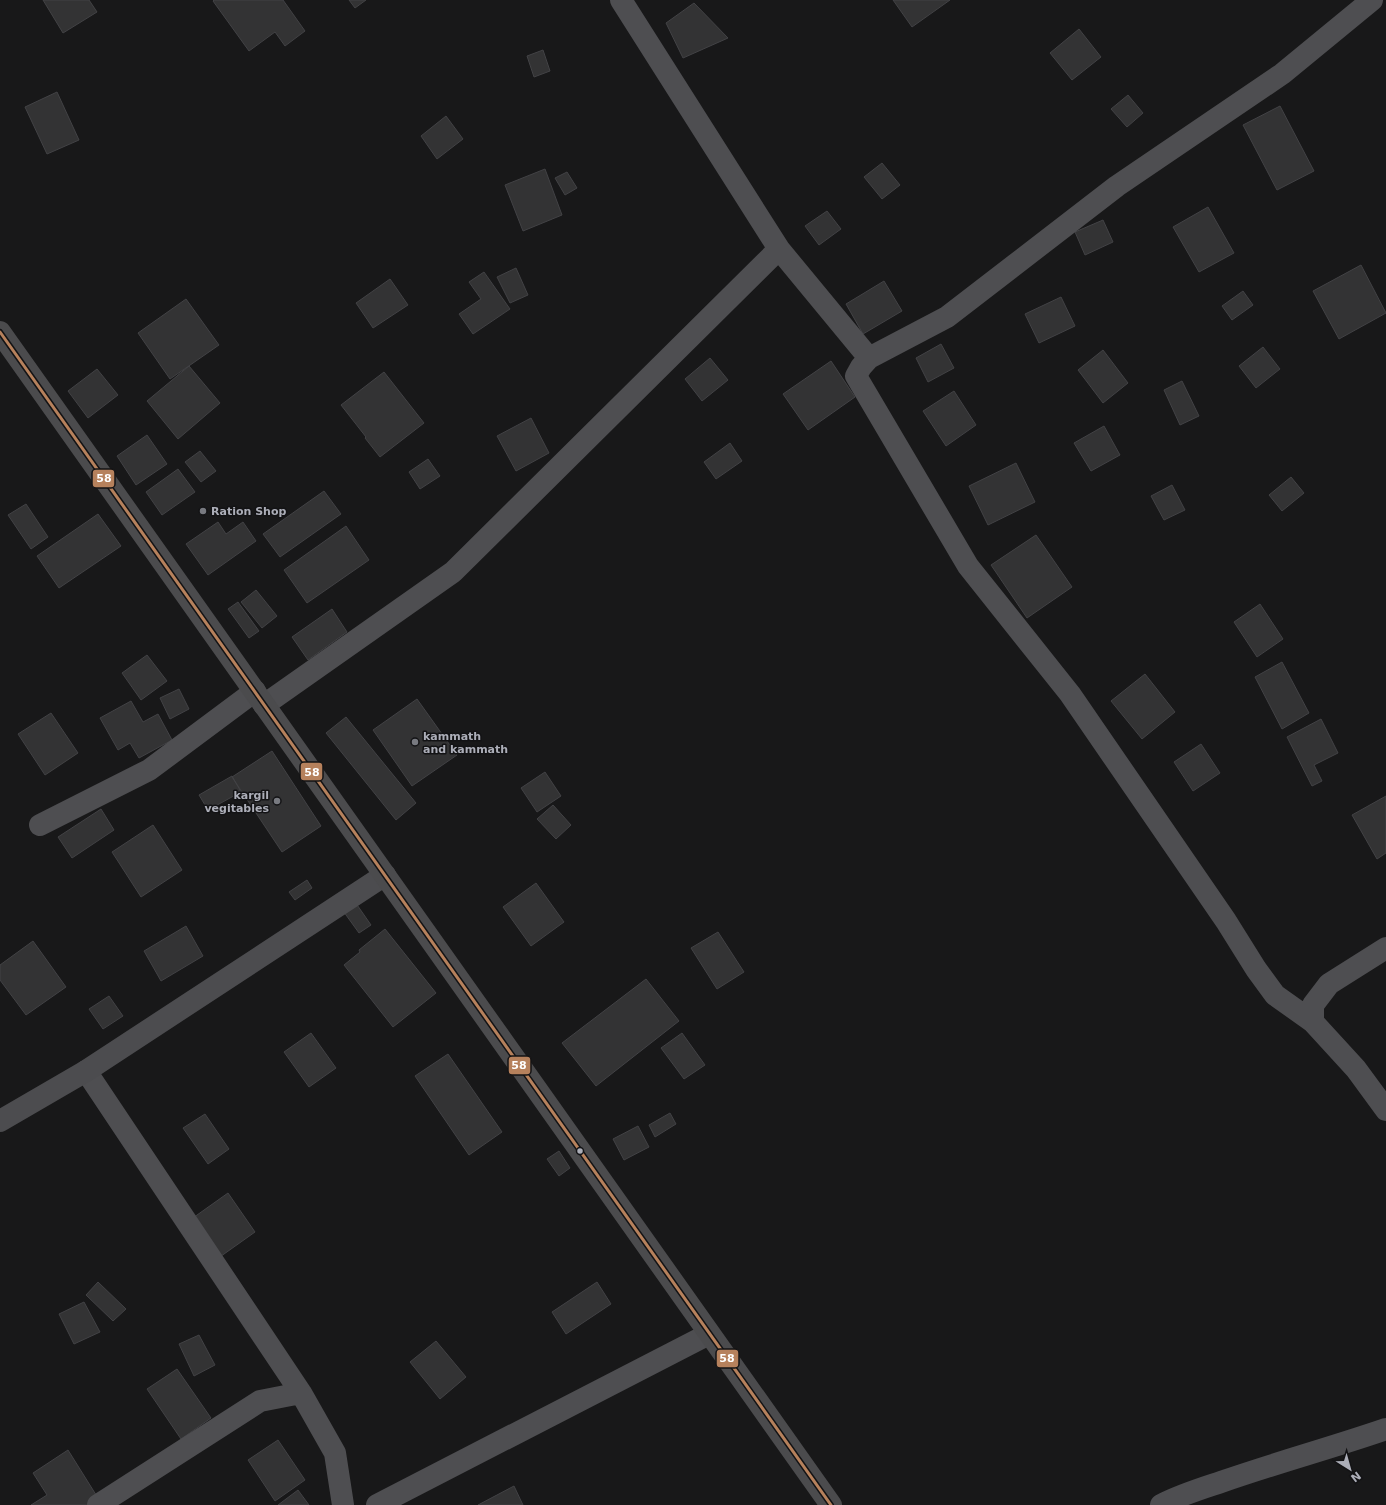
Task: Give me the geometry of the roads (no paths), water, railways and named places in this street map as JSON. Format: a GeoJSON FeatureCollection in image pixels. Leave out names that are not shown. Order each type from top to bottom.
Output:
{"type":"FeatureCollection","features":[{"type":"Feature","properties":{"kind":"main road"},"geometry":{"type":"LineString","coordinates":[[0,332],[831,1505]]}},
{"type":"Feature","properties":{"kind":"main road"},"geometry":{"type":"LineString","coordinates":[[0,1121],[86,1071],[386,875]]}},
{"type":"Feature","properties":{"kind":"street"},"geometry":{"type":"LineString","coordinates":[[621,0],[779,249],[869,358]]}},
{"type":"Feature","properties":{"kind":"street"},"geometry":{"type":"LineString","coordinates":[[1372,0],[1282,74],[1117,186],[947,317],[869,358],[861,367],[856,376],[968,566],[1070,694],[1226,921],[1256,969],[1275,995],[1313,1022],[1356,1069],[1386,1110]]}},
{"type":"Feature","properties":{"kind":"street"},"geometry":{"type":"LineString","coordinates":[[40,825],[149,770],[453,572],[779,249]]}},
{"type":"Feature","properties":{"kind":"street"},"geometry":{"type":"LineString","coordinates":[[1313,1022],[1313,1005],[1330,984],[1386,948]]}},
{"type":"Feature","properties":{"kind":"street"},"geometry":{"type":"LineString","coordinates":[[86,1071],[301,1393],[335,1453],[343,1505]]}},
{"type":"Feature","properties":{"kind":"street"},"geometry":{"type":"LineString","coordinates":[[377,1505],[709,1334]]}},
{"type":"Feature","properties":{"kind":"street"},"geometry":{"type":"LineString","coordinates":[[98,1505],[260,1401],[301,1393]]}},
{"type":"Feature","properties":{"kind":"street"},"geometry":{"type":"LineString","coordinates":[[1161,1505],[1176,1498],[1267,1466],[1355,1440],[1386,1429]]}},
{"type":"Feature","properties":{"kind":"place","name":"Ration Shop"},"geometry":{"type":"Point","coordinates":[203,511]}},
{"type":"Feature","properties":{"kind":"place","name":"kammath and kammath"},"geometry":{"type":"Point","coordinates":[415,742]}},
{"type":"Feature","properties":{"kind":"place","name":"kargil vegitables"},"geometry":{"type":"Point","coordinates":[277,801]}}]}
